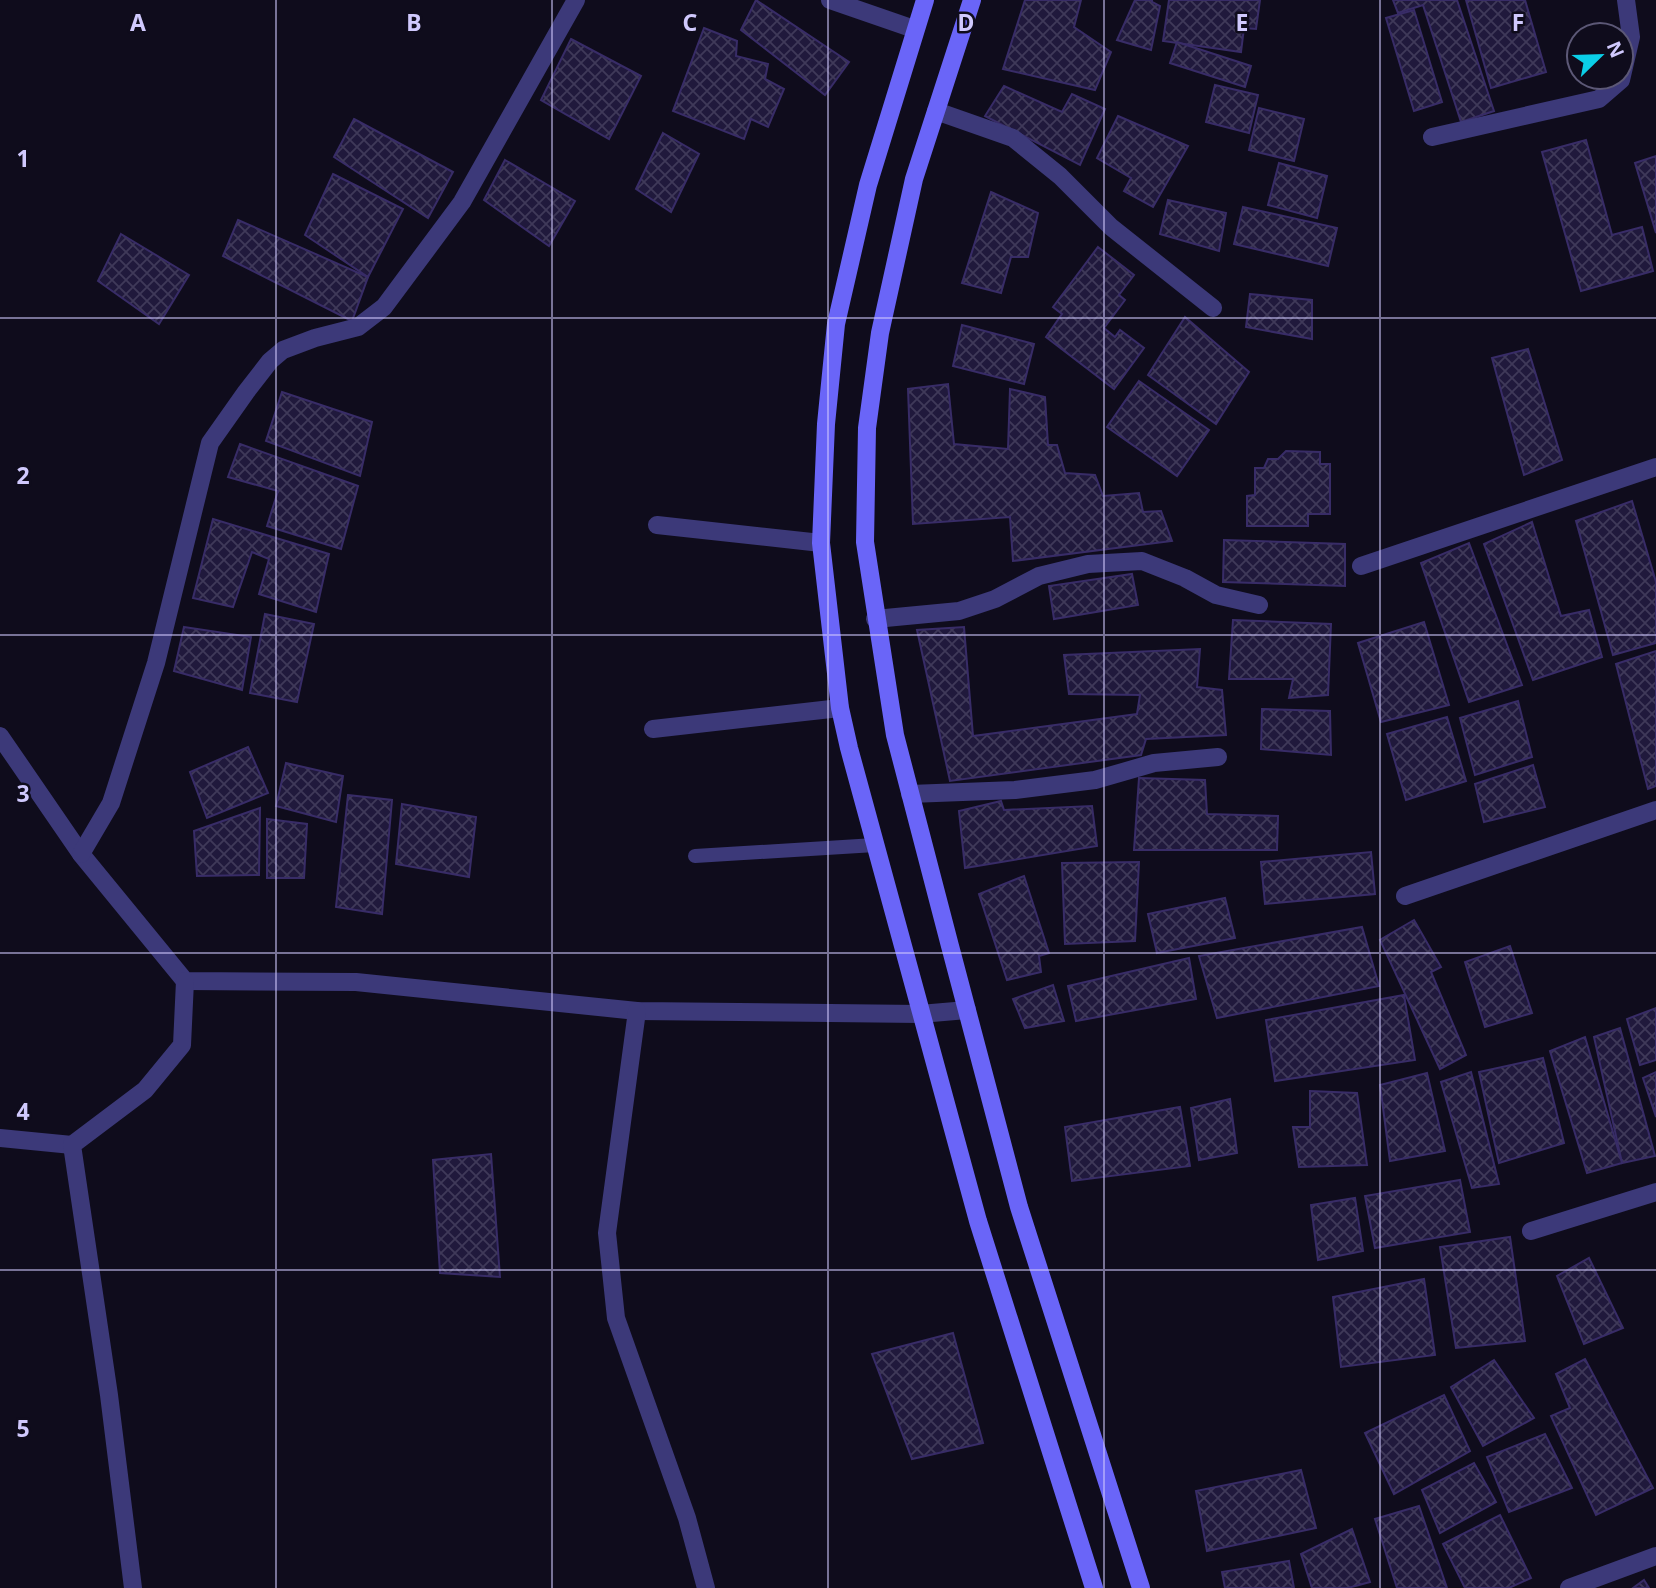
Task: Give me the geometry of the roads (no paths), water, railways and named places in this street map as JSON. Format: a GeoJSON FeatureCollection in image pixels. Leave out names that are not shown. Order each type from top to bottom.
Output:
{"type":"FeatureCollection","features":[{"type":"Feature","properties":{"kind":"main road"},"geometry":{"type":"LineString","coordinates":[[925,0],[868,185],[836,324],[826,424],[821,543],[840,708],[875,845],[978,1221],[1094,1588]]}},
{"type":"Feature","properties":{"kind":"main road"},"geometry":{"type":"LineString","coordinates":[[972,0],[914,179],[880,333],[867,428],[864,542],[895,735],[1019,1207],[1142,1588]]}},
{"type":"Feature","properties":{"kind":"street"},"geometry":{"type":"LineString","coordinates":[[81,854],[111,803],[156,663],[210,443],[270,361],[283,350],[358,327],[384,307],[461,202],[576,0]]}},
{"type":"Feature","properties":{"kind":"street"},"geometry":{"type":"LineString","coordinates":[[830,0],[914,29]]}},
{"type":"Feature","properties":{"kind":"street"},"geometry":{"type":"LineString","coordinates":[[1432,137],[1600,99],[1621,80],[1630,37],[1626,0]]}},
{"type":"Feature","properties":{"kind":"street"},"geometry":{"type":"LineString","coordinates":[[936,111],[1013,138],[1060,176],[1111,227],[1213,309]]}},
{"type":"Feature","properties":{"kind":"street"},"geometry":{"type":"LineString","coordinates":[[1361,566],[1656,467]]}},
{"type":"Feature","properties":{"kind":"street"},"geometry":{"type":"LineString","coordinates":[[657,525],[821,543]]}},
{"type":"Feature","properties":{"kind":"street"},"geometry":{"type":"LineString","coordinates":[[875,619],[959,611],[995,599],[1039,576],[1088,564],[1142,561],[1185,578],[1216,595],[1259,605]]}},
{"type":"Feature","properties":{"kind":"street"},"geometry":{"type":"LineString","coordinates":[[653,729],[840,708]]}},
{"type":"Feature","properties":{"kind":"street"},"geometry":{"type":"LineString","coordinates":[[0,736],[81,854],[185,981],[182,1045],[145,1090],[72,1144],[0,1138]]}},
{"type":"Feature","properties":{"kind":"street"},"geometry":{"type":"LineString","coordinates":[[910,794],[1015,790],[1095,780],[1154,763],[1218,757]]}},
{"type":"Feature","properties":{"kind":"street"},"geometry":{"type":"LineString","coordinates":[[1405,896],[1656,810]]}},
{"type":"Feature","properties":{"kind":"street"},"geometry":{"type":"LineString","coordinates":[[185,981],[356,982],[637,1010],[920,1014],[967,1010]]}},
{"type":"Feature","properties":{"kind":"street"},"geometry":{"type":"LineString","coordinates":[[637,1010],[607,1233],[615,1306],[687,1518],[706,1588]]}},
{"type":"Feature","properties":{"kind":"street"},"geometry":{"type":"LineString","coordinates":[[72,1144],[109,1395],[133,1588]]}},
{"type":"Feature","properties":{"kind":"street"},"geometry":{"type":"LineString","coordinates":[[1531,1231],[1656,1192]]}},
{"type":"Feature","properties":{"kind":"street"},"geometry":{"type":"LineString","coordinates":[[1569,1588],[1656,1556]]}},
{"type":"Feature","properties":{"kind":"lane"},"geometry":{"type":"LineString","coordinates":[[695,856],[875,845]]}}]}
